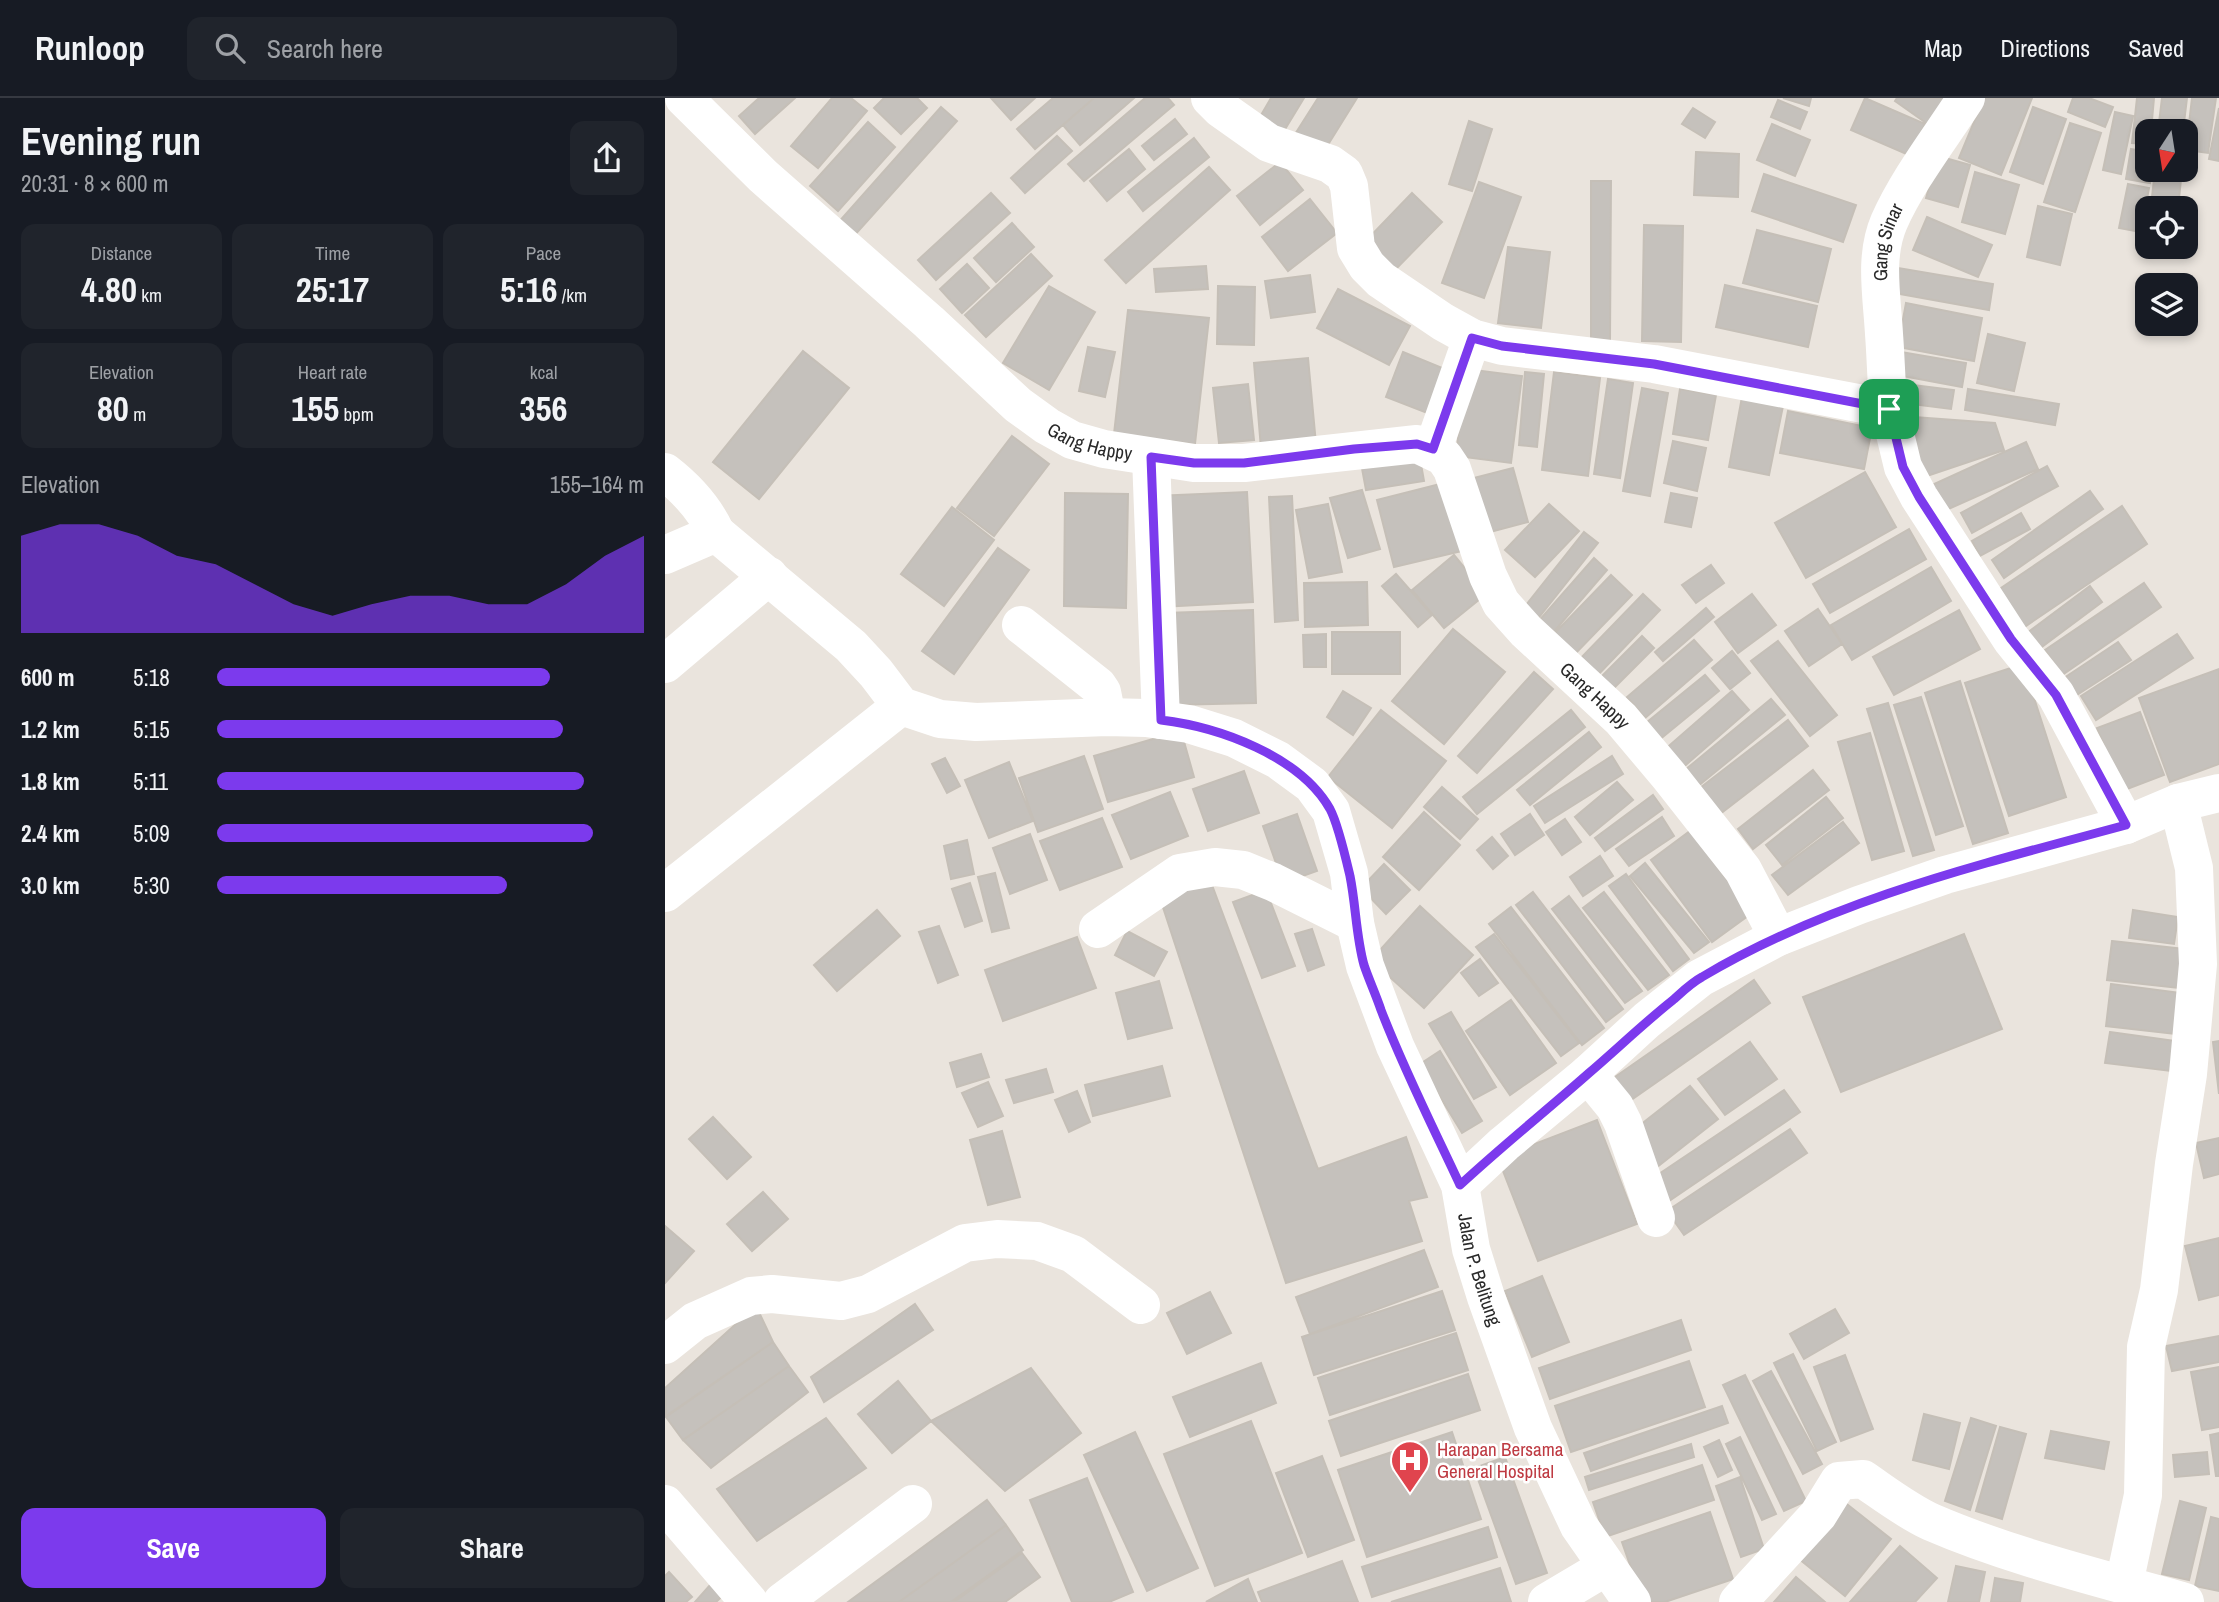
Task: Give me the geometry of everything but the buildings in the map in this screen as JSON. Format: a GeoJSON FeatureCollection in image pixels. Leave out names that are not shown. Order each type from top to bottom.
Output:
{"type":"FeatureCollection","features":[{"type":"Feature","properties":{"kind":"street","name":"Gang Happy"},"geometry":{"type":"LineString","coordinates":[[684,98],[763,176],[929,322],[1018,405],[1072,440],[1104,449],[1194,463],[1244,463],[1417,444],[1433,449],[1444,457],[1452,469],[1488,576],[1501,603],[1525,631],[1621,719],[1669,776],[1743,870],[1778,937]]}},
{"type":"Feature","properties":{"kind":"street"},"geometry":{"type":"LineString","coordinates":[[1210,98],[1269,143],[1330,164],[1344,174],[1349,186],[1356,248],[1367,266],[1381,280],[1472,338],[1502,346],[1654,364],[1889,409]]}},
{"type":"Feature","properties":{"kind":"street","name":"Gang Sinar"},"geometry":{"type":"LineString","coordinates":[[1966,98],[1899,203],[1884,238],[1880,258],[1889,409],[1903,467],[1919,497],[2011,639],[2056,695],[2126,825]]}},
{"type":"Feature","properties":{"kind":"street"},"geometry":{"type":"LineString","coordinates":[[1433,449],[1472,338]]}},
{"type":"Feature","properties":{"kind":"street"},"geometry":{"type":"LineString","coordinates":[[1151,457],[1161,720]]}},
{"type":"Feature","properties":{"kind":"street"},"geometry":{"type":"LineString","coordinates":[[665,471],[699,503],[716,533],[851,646],[901,706],[940,719],[976,722],[1107,717],[1189,724],[1234,737],[1278,760],[1312,785],[1331,811],[1349,873],[1364,966],[1395,1046],[1460,1185]]}},
{"type":"Feature","properties":{"kind":"street"},"geometry":{"type":"LineString","coordinates":[[665,555],[716,533]]}},
{"type":"Feature","properties":{"kind":"street"},"geometry":{"type":"LineString","coordinates":[[665,664],[769,576]]}},
{"type":"Feature","properties":{"kind":"street"},"geometry":{"type":"LineString","coordinates":[[1021,625],[1098,687],[1102,692],[1107,717]]}},
{"type":"Feature","properties":{"kind":"street"},"geometry":{"type":"LineString","coordinates":[[665,893],[901,706]]}},
{"type":"Feature","properties":{"kind":"street","name":"Jalan P. Belitung"},"geometry":{"type":"LineString","coordinates":[[1632,1602],[1579,1526],[1533,1428],[1471,1249],[1460,1185],[1647,1020],[1700,978],[1778,937],[1945,875],[2126,825],[2182,820],[2219,793]]}},
{"type":"Feature","properties":{"kind":"street"},"geometry":{"type":"LineString","coordinates":[[2124,1584],[2143,1495],[2146,1347],[2159,1290],[2188,1074],[2206,1030],[2198,964],[2194,868],[2182,820]]}},
{"type":"Feature","properties":{"kind":"street"},"geometry":{"type":"LineString","coordinates":[[1098,929],[1180,873],[1215,867],[1243,870],[1273,882],[1355,923]]}},
{"type":"Feature","properties":{"kind":"street"},"geometry":{"type":"LineString","coordinates":[[1588,1074],[1615,1107],[1623,1122],[1655,1218]]}},
{"type":"Feature","properties":{"kind":"street"},"geometry":{"type":"LineString","coordinates":[[665,1345],[695,1321],[751,1296],[772,1294],[841,1301],[868,1294],[964,1243],[997,1239],[1037,1241],[1073,1254],[1141,1305]]}},
{"type":"Feature","properties":{"kind":"street"},"geometry":{"type":"LineString","coordinates":[[1738,1602],[1818,1515],[1839,1481],[1863,1479],[1898,1504],[1930,1522],[2014,1552],[2185,1602]]}},
{"type":"Feature","properties":{"kind":"street"},"geometry":{"type":"LineString","coordinates":[[665,1504],[749,1602]]}},
{"type":"Feature","properties":{"kind":"street"},"geometry":{"type":"LineString","coordinates":[[782,1602],[913,1504]]}},
{"type":"Feature","properties":{"kind":"street"},"geometry":{"type":"LineString","coordinates":[[1547,1602],[1606,1567]]}},
{"type":"Feature","properties":{"kind":"place","name":"Harapan Bersama General Hospital"},"geometry":{"type":"Point","coordinates":[1410,1494]}},
{"type":"Feature","properties":{"kind":"route"},"geometry":{"type":"LineString","coordinates":[[1472,338],[1502,346],[1654,364],[1889,409],[1903,467],[1919,497],[2011,639],[2056,695],[2126,825],[1945,875],[1859,905],[1778,937],[1700,978],[1647,1020],[1460,1185],[1395,1046],[1364,966],[1349,873],[1331,811],[1312,785],[1278,760],[1234,737],[1189,724],[1161,720],[1151,457],[1194,463],[1244,463],[1417,444],[1433,449],[1472,338]]}}]}
